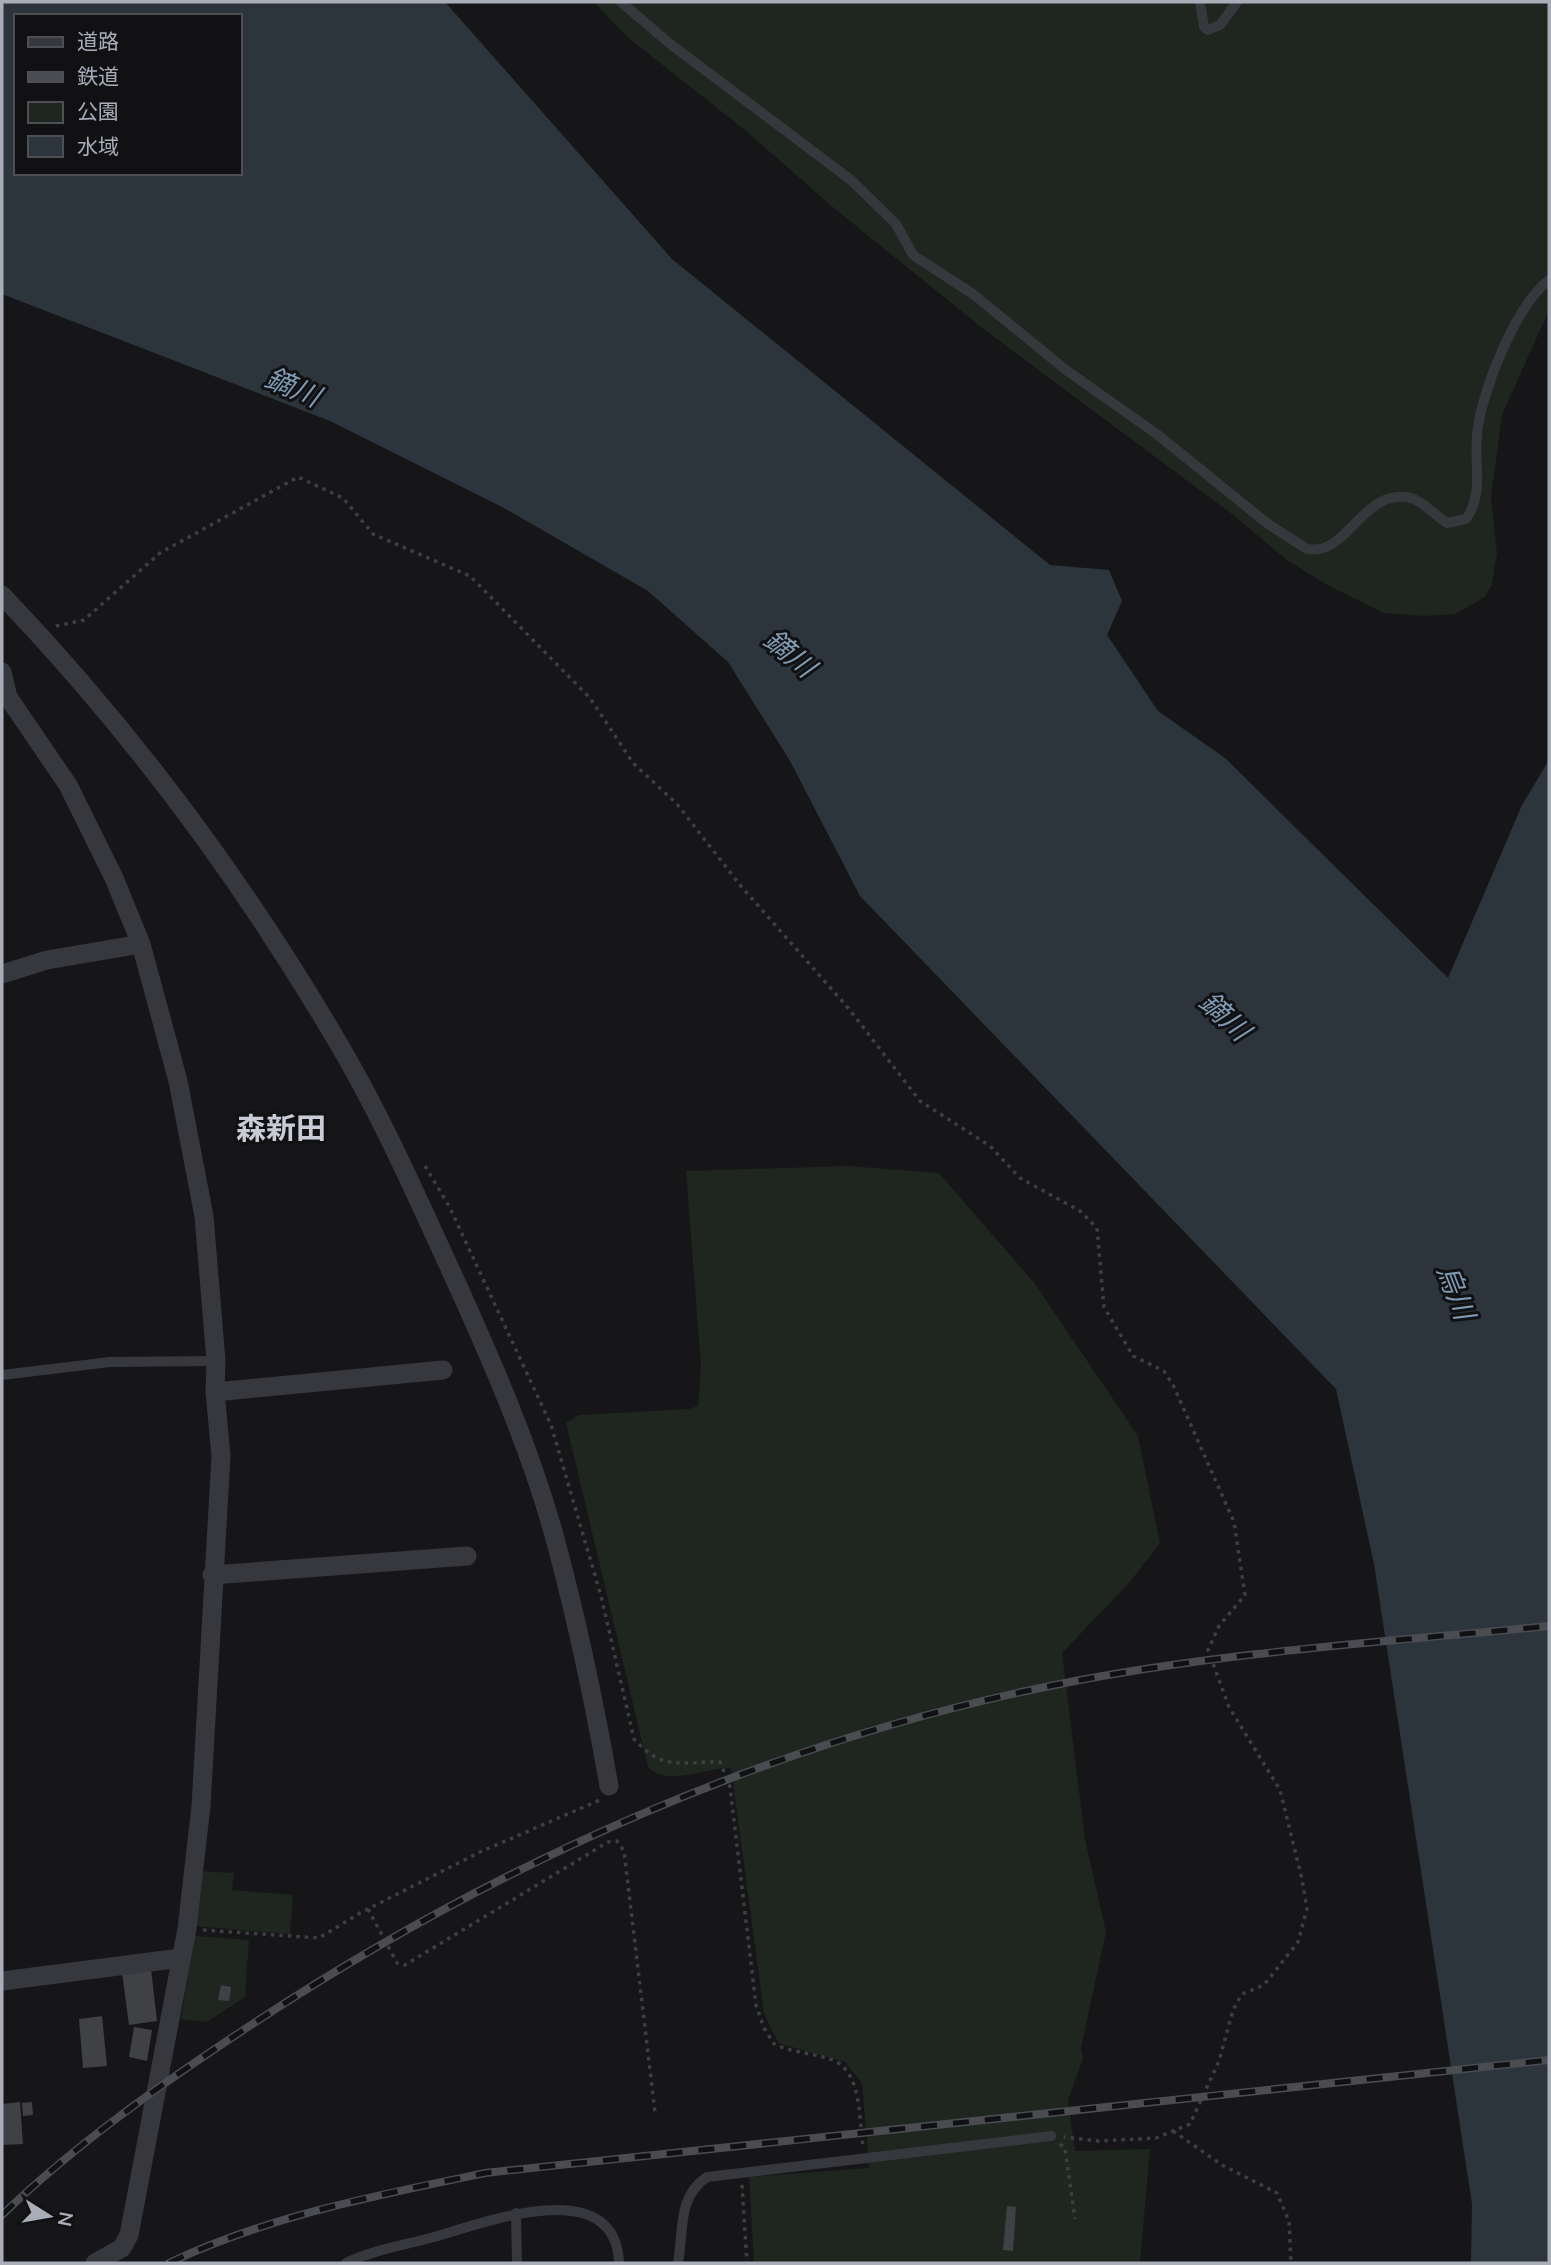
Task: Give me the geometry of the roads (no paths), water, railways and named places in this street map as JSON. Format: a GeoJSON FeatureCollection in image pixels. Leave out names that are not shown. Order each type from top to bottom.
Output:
{"type":"FeatureCollection","features":[{"type":"Feature","properties":{"kind":"street"},"geometry":{"type":"LineString","coordinates":[[2,595],[151,766],[263,923],[338,1042],[400,1163],[483,1341],[526,1450],[557,1544],[598,1724],[609,1786]]}},
{"type":"Feature","properties":{"kind":"street"},"geometry":{"type":"LineString","coordinates":[[2,673],[8,696],[68,785],[114,878],[141,944],[178,1080],[204,1216],[216,1361],[215,1392],[221,1456],[212,1575],[201,1806],[187,1929],[129,2235],[122,2248],[94,2263]]}},
{"type":"Feature","properties":{"kind":"street"},"geometry":{"type":"LineString","coordinates":[[2,974],[47,960],[141,944]]}},
{"type":"Feature","properties":{"kind":"street"},"geometry":{"type":"LineString","coordinates":[[215,1392],[443,1370]]}},
{"type":"Feature","properties":{"kind":"street"},"geometry":{"type":"LineString","coordinates":[[212,1575],[467,1556]]}},
{"type":"Feature","properties":{"kind":"street"},"geometry":{"type":"LineString","coordinates":[[2,1981],[181,1958]]}},
{"type":"Feature","properties":{"kind":"lane"},"geometry":{"type":"LineString","coordinates":[[621,2],[669,43],[851,180],[896,224],[913,255],[965,288],[1066,370],[1157,435],[1268,524],[1307,549],[1314,550],[1330,545],[1373,506],[1392,498],[1419,502],[1447,523],[1466,519],[1476,499],[1476,436],[1487,386],[1525,307],[1538,289],[1549,280]]}},
{"type":"Feature","properties":{"kind":"lane"},"geometry":{"type":"LineString","coordinates":[[1200,2],[1204,27],[1208,30],[1220,25],[1237,2]]}},
{"type":"Feature","properties":{"kind":"lane"},"geometry":{"type":"LineString","coordinates":[[2,1375],[110,1363],[216,1361]]}},
{"type":"Feature","properties":{"kind":"lane"},"geometry":{"type":"LineString","coordinates":[[678,2263],[686,2199],[693,2186],[707,2176],[1051,2136]]}},
{"type":"Feature","properties":{"kind":"lane"},"geometry":{"type":"LineString","coordinates":[[346,2263],[516,2213],[563,2209],[599,2220],[615,2237],[619,2263]]}},
{"type":"Feature","properties":{"kind":"lane"},"geometry":{"type":"LineString","coordinates":[[516,2213],[517,2263]]}},
{"type":"Feature","properties":{"kind":"water"},"geometry":{"type":"Polygon","coordinates":[[[2,2],[445,2],[672,259],[1050,565],[1109,570],[1122,601],[1107,635],[1158,711],[1225,758],[1448,978],[1522,805],[1549,760],[1549,2263],[1471,2263],[1472,2204],[1374,1564],[1336,1389],[860,896],[790,761],[728,662],[648,591],[504,508],[330,421],[2,294],[2,2]]]}},
{"type":"Feature","properties":{"kind":"railway"},"geometry":{"type":"LineString","coordinates":[[2,2215],[60,2163],[154,2091],[344,1966],[440,1911],[539,1861],[639,1815],[741,1774],[952,1708],[1060,1684],[1242,1656],[1549,1626]]}},
{"type":"Feature","properties":{"kind":"railway"},"geometry":{"type":"LineString","coordinates":[[169,2263],[245,2232],[284,2220],[364,2199],[485,2173],[1549,2060]]}},
{"type":"Feature","properties":{"kind":"district","name":"森新田"},"geometry":{"type":"Point","coordinates":[281,1129]}},
{"type":"Feature","properties":{"kind":"water label","name":"鏑川"},"geometry":{"type":"Point","coordinates":[293,387]}},
{"type":"Feature","properties":{"kind":"water label","name":"鏑川"},"geometry":{"type":"Point","coordinates":[790,653]}},
{"type":"Feature","properties":{"kind":"water label","name":"鏑川"},"geometry":{"type":"Point","coordinates":[1225,1016]}},
{"type":"Feature","properties":{"kind":"water label","name":"烏川"},"geometry":{"type":"Point","coordinates":[1456,1292]}}]}
